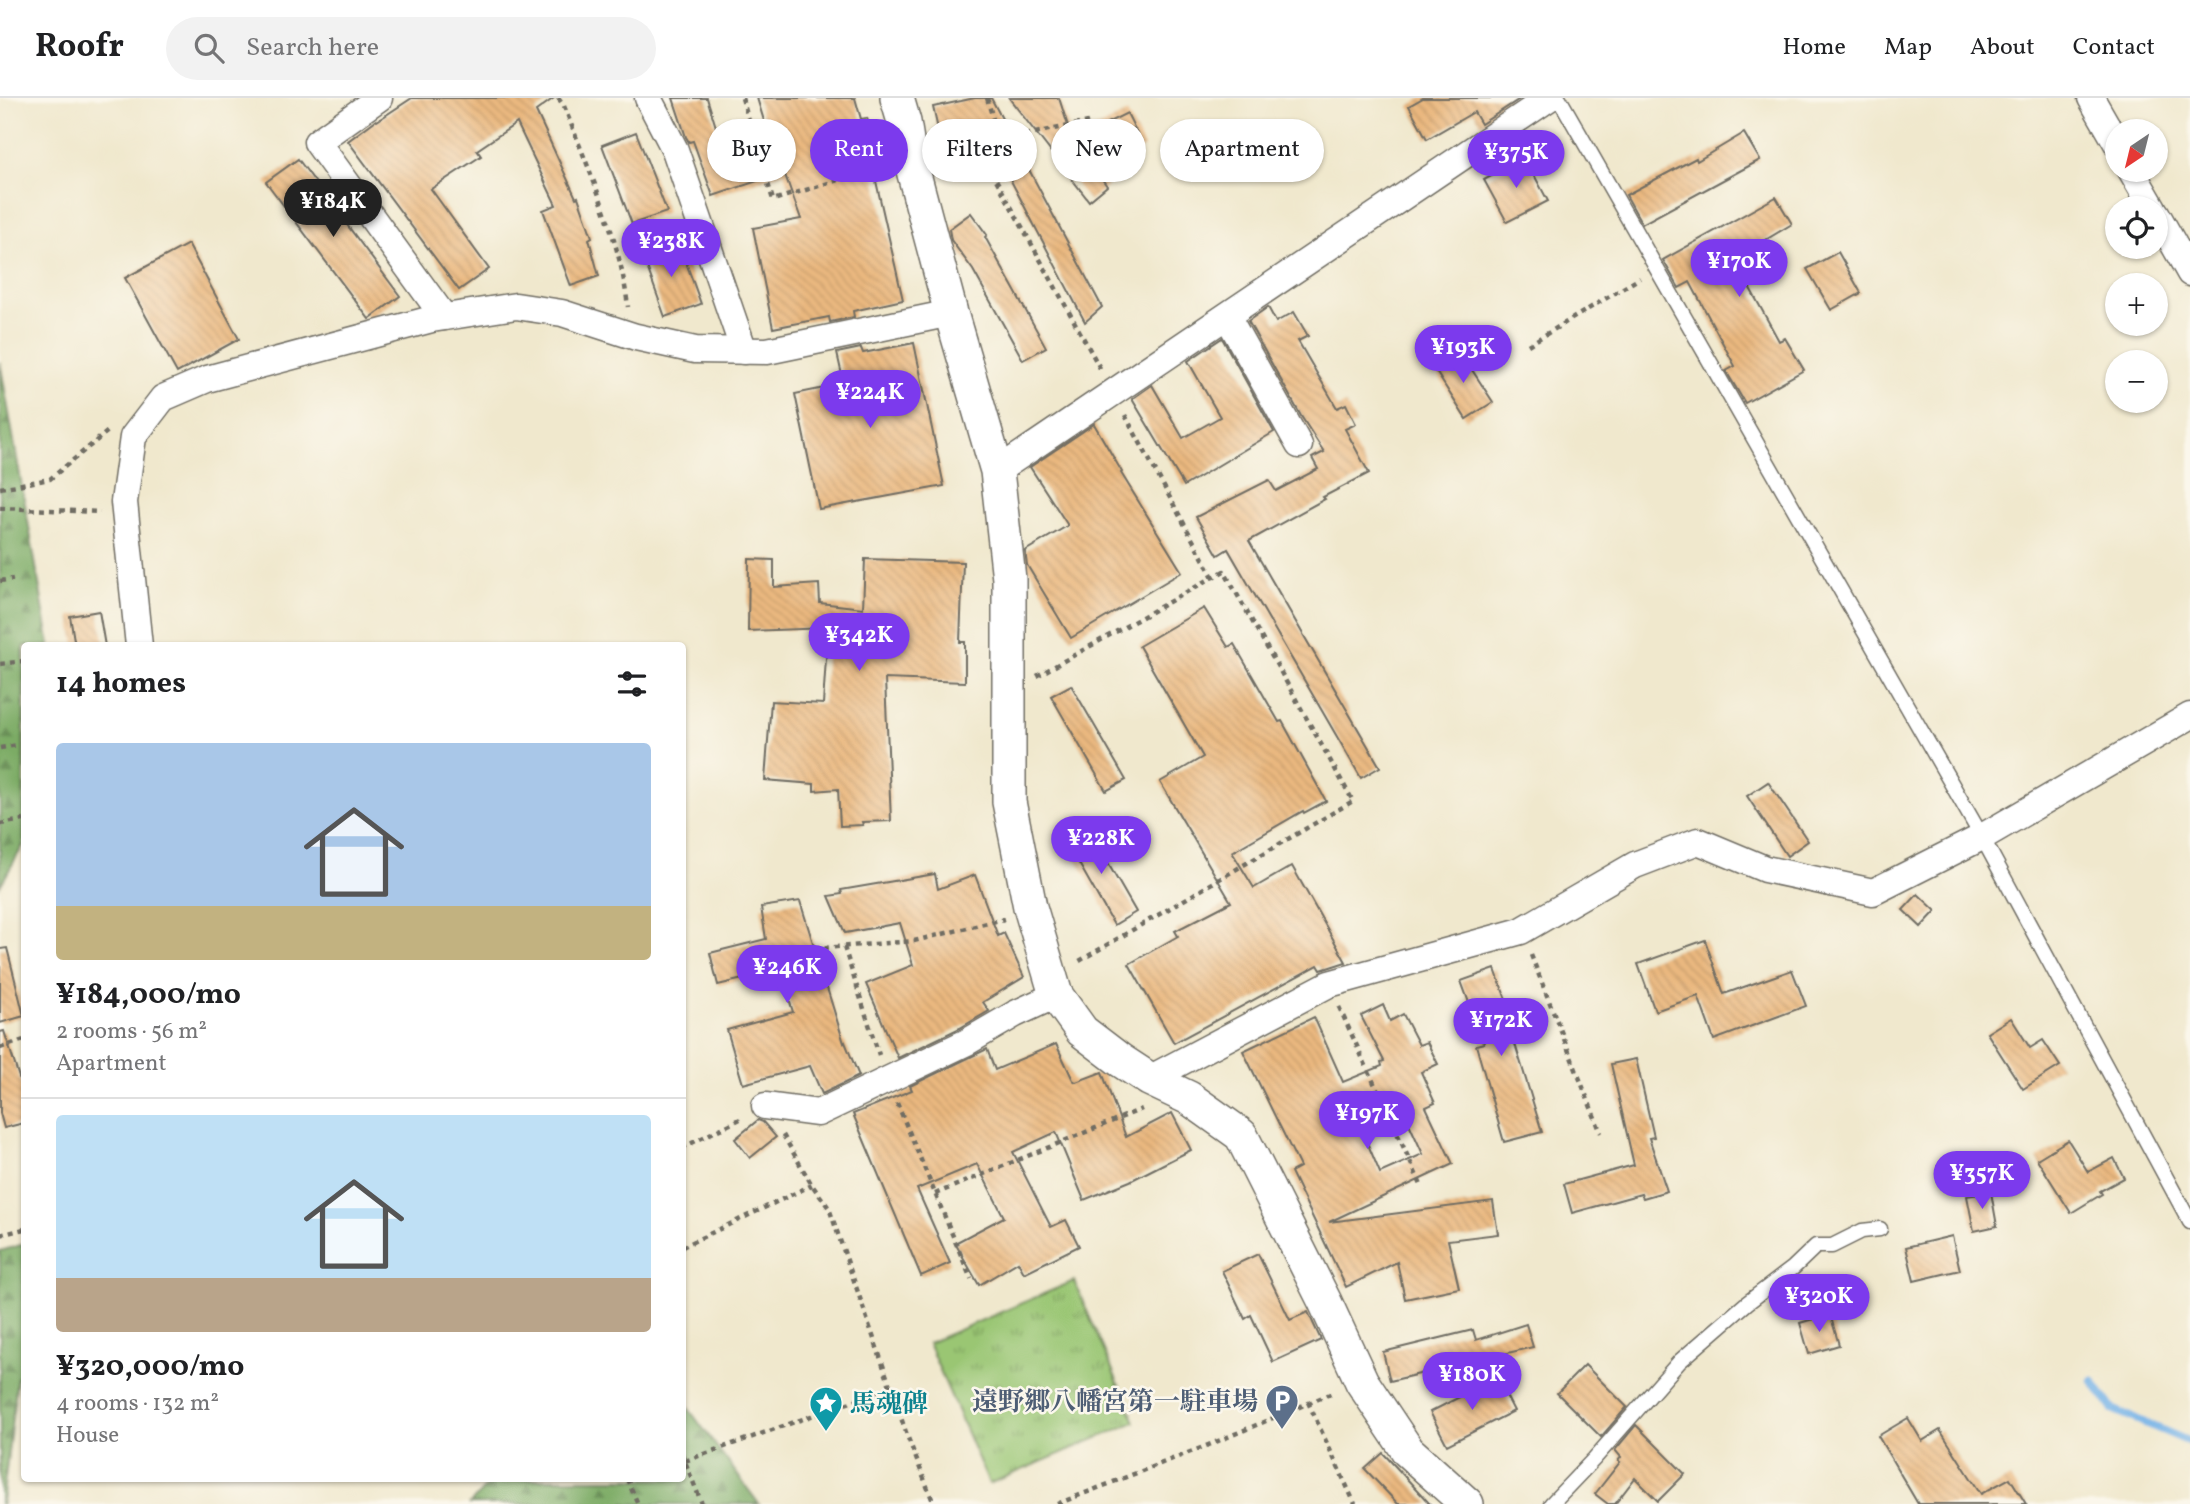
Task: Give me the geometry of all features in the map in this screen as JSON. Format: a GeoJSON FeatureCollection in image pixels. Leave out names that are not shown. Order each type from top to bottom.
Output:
{"type":"FeatureCollection","features":[{"type":"Feature","properties":{"kind":"street"},"geometry":{"type":"LineString","coordinates":[[379,98],[317,142],[444,317]]}},
{"type":"Feature","properties":{"kind":"street"},"geometry":{"type":"LineString","coordinates":[[648,98],[675,150],[744,351]]}},
{"type":"Feature","properties":{"kind":"street"},"geometry":{"type":"LineString","coordinates":[[897,98],[910,159],[951,313],[997,471],[1009,579],[1009,802],[1031,912],[1054,986],[1082,1031],[1149,1079],[1180,1094],[1241,1135],[1362,1382],[1408,1451],[1467,1504]]}},
{"type":"Feature","properties":{"kind":"street"},"geometry":{"type":"LineString","coordinates":[[997,471],[1549,98]]}},
{"type":"Feature","properties":{"kind":"street"},"geometry":{"type":"LineString","coordinates":[[2091,98],[2105,122]]}},
{"type":"Feature","properties":{"kind":"street"},"geometry":{"type":"LineString","coordinates":[[2168,234],[2190,273]]}},
{"type":"Feature","properties":{"kind":"street"},"geometry":{"type":"LineString","coordinates":[[139,642],[124,502],[133,437],[163,398],[208,379],[444,317],[516,306],[562,313],[631,335],[695,350],[744,351],[768,351],[951,313]]}},
{"type":"Feature","properties":{"kind":"street"},"geometry":{"type":"LineString","coordinates":[[1226,317],[1299,444]]}},
{"type":"Feature","properties":{"kind":"street"},"geometry":{"type":"LineString","coordinates":[[1149,1079],[1329,984],[1521,931],[1635,865],[1698,841],[1765,869],[1873,891],[1982,837],[2190,716]]}},
{"type":"Feature","properties":{"kind":"street"},"geometry":{"type":"LineString","coordinates":[[765,1106],[818,1113],[967,1042],[1015,1014],[1054,986]]}},
{"type":"Feature","properties":{"kind":"lane"},"geometry":{"type":"LineString","coordinates":[[1559,98],[1982,837],[2190,1222]]}},
{"type":"Feature","properties":{"kind":"lane"},"geometry":{"type":"LineString","coordinates":[[1551,1504],[1680,1361],[1747,1303],[1793,1268],[1816,1246],[1832,1246],[1862,1231],[1881,1229]]}},
{"type":"Feature","properties":{"kind":"path"},"geometry":{"type":"LineString","coordinates":[[558,98],[564,106],[593,181],[624,272],[631,335]]}},
{"type":"Feature","properties":{"kind":"path"},"geometry":{"type":"LineString","coordinates":[[742,98],[773,200],[922,156]]}},
{"type":"Feature","properties":{"kind":"path"},"geometry":{"type":"LineString","coordinates":[[987,98],[993,119]]}},
{"type":"Feature","properties":{"kind":"path"},"geometry":{"type":"LineString","coordinates":[[997,182],[1213,577]]}},
{"type":"Feature","properties":{"kind":"path"},"geometry":{"type":"LineString","coordinates":[[1528,345],[1656,269]]}},
{"type":"Feature","properties":{"kind":"path"},"geometry":{"type":"LineString","coordinates":[[0,488],[51,479],[116,426]]}},
{"type":"Feature","properties":{"kind":"path"},"geometry":{"type":"LineString","coordinates":[[0,508],[125,513]]}},
{"type":"Feature","properties":{"kind":"path"},"geometry":{"type":"LineString","coordinates":[[1009,692],[1224,571],[1353,802],[1054,986]]}},
{"type":"Feature","properties":{"kind":"path"},"geometry":{"type":"LineString","coordinates":[[0,581],[13,579]]}},
{"type":"Feature","properties":{"kind":"path"},"geometry":{"type":"LineString","coordinates":[[0,664],[21,661]]}},
{"type":"Feature","properties":{"kind":"path"},"geometry":{"type":"LineString","coordinates":[[0,748],[21,744]]}},
{"type":"Feature","properties":{"kind":"path"},"geometry":{"type":"LineString","coordinates":[[0,824],[21,820]]}},
{"type":"Feature","properties":{"kind":"path"},"geometry":{"type":"LineString","coordinates":[[784,951],[914,941],[1031,912]]}},
{"type":"Feature","properties":{"kind":"path"},"geometry":{"type":"LineString","coordinates":[[1521,931],[1601,1133]]}},
{"type":"Feature","properties":{"kind":"path"},"geometry":{"type":"LineString","coordinates":[[844,947],[887,1080],[971,1279]]}},
{"type":"Feature","properties":{"kind":"path"},"geometry":{"type":"LineString","coordinates":[[1329,984],[1420,1185]]}},
{"type":"Feature","properties":{"kind":"path"},"geometry":{"type":"LineString","coordinates":[[0,1048],[21,1042]]}},
{"type":"Feature","properties":{"kind":"path"},"geometry":{"type":"LineString","coordinates":[[935,1194],[1180,1094]]}},
{"type":"Feature","properties":{"kind":"path"},"geometry":{"type":"LineString","coordinates":[[686,1146],[765,1106],[812,1185],[830,1208],[890,1388],[934,1504]]}},
{"type":"Feature","properties":{"kind":"path"},"geometry":{"type":"LineString","coordinates":[[686,1245],[812,1185]]}},
{"type":"Feature","properties":{"kind":"path"},"geometry":{"type":"LineString","coordinates":[[0,1235],[21,1230]]}},
{"type":"Feature","properties":{"kind":"path"},"geometry":{"type":"LineString","coordinates":[[1057,1504],[1362,1382]]}},
{"type":"Feature","properties":{"kind":"path"},"geometry":{"type":"LineString","coordinates":[[686,1461],[890,1388]]}},
{"type":"Feature","properties":{"kind":"path"},"geometry":{"type":"LineString","coordinates":[[1308,1402],[1355,1504]]}},
{"type":"Feature","properties":{"kind":"path"},"geometry":{"type":"LineString","coordinates":[[686,1464],[702,1504]]}},
{"type":"Feature","properties":{"kind":"path"},"geometry":{"type":"LineString","coordinates":[[628,1482],[638,1504]]}},
{"type":"Feature","properties":{"kind":"green space"},"geometry":{"type":"Polygon","coordinates":[[[0,362],[49,642],[21,642],[21,849],[0,886],[0,362]]]}},
{"type":"Feature","properties":{"kind":"green space"},"geometry":{"type":"Polygon","coordinates":[[[21,1245],[21,1376],[17,1378],[2,1504],[0,1504],[0,1251],[21,1245]]]}},
{"type":"Feature","properties":{"kind":"green space"},"geometry":{"type":"Polygon","coordinates":[[[1074,1281],[1135,1422],[989,1484],[928,1343],[1074,1281]]]}},
{"type":"Feature","properties":{"kind":"green space"},"geometry":{"type":"Polygon","coordinates":[[[686,1405],[759,1504],[470,1504],[490,1482],[686,1482],[686,1405]]]}},
{"type":"Feature","properties":{"kind":"building"},"geometry":{"type":"Polygon","coordinates":[[[412,98],[554,98],[536,111],[576,198],[578,197],[592,237],[589,239],[599,276],[571,286],[543,210],[556,205],[517,123],[477,150],[481,156],[431,189],[489,269],[459,290],[348,141],[412,98]]]}},
{"type":"Feature","properties":{"kind":"building"},"geometry":{"type":"Polygon","coordinates":[[[673,98],[707,98],[713,119],[707,119],[707,180],[693,141],[689,142],[673,98]]]}},
{"type":"Feature","properties":{"kind":"building"},"geometry":{"type":"Polygon","coordinates":[[[757,98],[855,98],[861,119],[810,119],[810,182],[876,182],[903,300],[853,311],[854,317],[830,322],[829,317],[773,328],[753,228],[801,219],[788,182],[796,182],[796,119],[763,119],[757,98]]]}},
{"type":"Feature","properties":{"kind":"building"},"geometry":{"type":"Polygon","coordinates":[[[975,98],[991,98],[1002,119],[936,119],[933,107],[975,98]]]}},
{"type":"Feature","properties":{"kind":"building"},"geometry":{"type":"Polygon","coordinates":[[[1009,98],[1059,98],[1066,119],[1051,119],[1051,152],[1037,134],[1037,119],[1025,119],[1009,98]]]}},
{"type":"Feature","properties":{"kind":"building"},"geometry":{"type":"Polygon","coordinates":[[[1423,98],[1521,98],[1481,124],[1474,112],[1427,139],[1409,106],[1423,98]]]}},
{"type":"Feature","properties":{"kind":"building"},"geometry":{"type":"Polygon","coordinates":[[[1127,113],[1130,119],[1115,119],[1127,113]]]}},
{"type":"Feature","properties":{"kind":"building"},"geometry":{"type":"Polygon","coordinates":[[[636,132],[667,212],[632,224],[602,145],[636,132]]]}},
{"type":"Feature","properties":{"kind":"building"},"geometry":{"type":"Polygon","coordinates":[[[1744,133],[1760,160],[1642,224],[1626,195],[1696,158],[1697,161],[1744,133]]]}},
{"type":"Feature","properties":{"kind":"building"},"geometry":{"type":"Polygon","coordinates":[[[1525,158],[1548,201],[1507,222],[1484,180],[1525,158]]]}},
{"type":"Feature","properties":{"kind":"building"},"geometry":{"type":"Polygon","coordinates":[[[298,159],[400,296],[369,319],[266,182],[298,159]]]}},
{"type":"Feature","properties":{"kind":"building"},"geometry":{"type":"Polygon","coordinates":[[[708,182],[754,182],[713,196],[708,182]]]}},
{"type":"Feature","properties":{"kind":"building"},"geometry":{"type":"Polygon","coordinates":[[[1012,182],[1036,182],[1102,307],[1085,322],[1012,182]]]}},
{"type":"Feature","properties":{"kind":"building"},"geometry":{"type":"Polygon","coordinates":[[[1074,182],[1104,182],[1107,186],[1089,201],[1074,182]]]}},
{"type":"Feature","properties":{"kind":"building"},"geometry":{"type":"Polygon","coordinates":[[[1776,197],[1792,224],[1734,259],[1779,341],[1785,338],[1804,370],[1745,403],[1726,371],[1735,366],[1690,282],[1679,288],[1663,260],[1776,197]]]}},
{"type":"Feature","properties":{"kind":"building"},"geometry":{"type":"Polygon","coordinates":[[[971,213],[987,235],[985,237],[1046,347],[1023,360],[973,270],[951,240],[949,229],[971,213]]]}},
{"type":"Feature","properties":{"kind":"building"},"geometry":{"type":"Polygon","coordinates":[[[679,243],[701,304],[665,317],[641,250],[679,243]]]}},
{"type":"Feature","properties":{"kind":"building"},"geometry":{"type":"Polygon","coordinates":[[[188,244],[239,339],[177,373],[125,278],[188,244]]]}},
{"type":"Feature","properties":{"kind":"building"},"geometry":{"type":"Polygon","coordinates":[[[1838,252],[1861,293],[1831,310],[1807,269],[1838,252]]]}},
{"type":"Feature","properties":{"kind":"building"},"geometry":{"type":"Polygon","coordinates":[[[1268,307],[1276,322],[1294,312],[1308,336],[1298,341],[1337,408],[1346,404],[1356,424],[1345,429],[1369,473],[1249,541],[1380,767],[1361,778],[1228,549],[1218,555],[1196,517],[1269,480],[1276,491],[1318,469],[1312,458],[1324,452],[1248,321],[1268,307]]]}},
{"type":"Feature","properties":{"kind":"building"},"geometry":{"type":"Polygon","coordinates":[[[1222,338],[1274,432],[1184,486],[1132,399],[1152,385],[1183,438],[1220,417],[1188,361],[1222,338]]]}},
{"type":"Feature","properties":{"kind":"building"},"geometry":{"type":"Polygon","coordinates":[[[914,343],[944,486],[819,509],[795,394],[844,384],[837,353],[861,348],[863,353],[914,343]]]}},
{"type":"Feature","properties":{"kind":"building"},"geometry":{"type":"Polygon","coordinates":[[[1459,350],[1493,402],[1466,419],[1433,367],[1459,350]]]}},
{"type":"Feature","properties":{"kind":"building"},"geometry":{"type":"Polygon","coordinates":[[[1094,424],[1182,572],[1071,638],[1027,565],[1025,551],[1067,526],[1030,467],[1094,424]]]}},
{"type":"Feature","properties":{"kind":"building"},"geometry":{"type":"Polygon","coordinates":[[[749,559],[774,560],[774,587],[819,584],[820,603],[863,608],[865,559],[963,562],[960,642],[965,642],[965,682],[885,679],[891,821],[840,826],[838,789],[814,791],[814,784],[765,780],[771,701],[823,704],[828,628],[748,631],[749,559]]]}},
{"type":"Feature","properties":{"kind":"building"},"geometry":{"type":"Polygon","coordinates":[[[1204,608],[1228,647],[1234,644],[1279,722],[1282,721],[1326,801],[1304,813],[1303,811],[1232,852],[1254,888],[1292,866],[1346,962],[1321,970],[1318,965],[1174,1043],[1129,964],[1178,936],[1175,931],[1231,902],[1160,782],[1203,757],[1139,646],[1204,608]]]}},
{"type":"Feature","properties":{"kind":"building"},"geometry":{"type":"Polygon","coordinates":[[[99,611],[104,642],[74,642],[70,616],[99,611]]]}},
{"type":"Feature","properties":{"kind":"building"},"geometry":{"type":"Polygon","coordinates":[[[1071,685],[1126,780],[1106,791],[1051,696],[1071,685]]]}},
{"type":"Feature","properties":{"kind":"building"},"geometry":{"type":"Polygon","coordinates":[[[1768,782],[1808,841],[1787,856],[1747,796],[1768,782]]]}},
{"type":"Feature","properties":{"kind":"building"},"geometry":{"type":"Polygon","coordinates":[[[1087,827],[1136,912],[1114,925],[1065,839],[1087,827]]]}},
{"type":"Feature","properties":{"kind":"building"},"geometry":{"type":"Polygon","coordinates":[[[935,874],[938,889],[975,875],[998,936],[1004,933],[1024,977],[983,1002],[989,1011],[898,1058],[866,984],[913,965],[900,923],[845,933],[829,896],[842,894],[841,890],[935,874]]]}},
{"type":"Feature","properties":{"kind":"building"},"geometry":{"type":"Polygon","coordinates":[[[1918,894],[1936,911],[1921,927],[1903,910],[1918,894]]]}},
{"type":"Feature","properties":{"kind":"building"},"geometry":{"type":"Polygon","coordinates":[[[800,901],[844,1043],[859,1076],[822,1094],[810,1066],[743,1084],[727,1030],[793,1012],[780,970],[718,985],[710,953],[766,939],[761,907],[800,901]]]}},
{"type":"Feature","properties":{"kind":"building"},"geometry":{"type":"Polygon","coordinates":[[[1705,940],[1724,994],[1792,970],[1806,1006],[1714,1040],[1698,996],[1655,1011],[1638,964],[1705,940]]]}},
{"type":"Feature","properties":{"kind":"building"},"geometry":{"type":"Polygon","coordinates":[[[7,948],[21,1004],[21,1017],[0,1023],[0,949],[7,948]]]}},
{"type":"Feature","properties":{"kind":"building"},"geometry":{"type":"Polygon","coordinates":[[[1495,969],[1513,1019],[1508,1021],[1542,1132],[1504,1142],[1476,1045],[1484,1043],[1461,981],[1495,969]]]}},
{"type":"Feature","properties":{"kind":"building"},"geometry":{"type":"Polygon","coordinates":[[[1383,1005],[1390,1021],[1403,1014],[1419,1045],[1427,1042],[1438,1064],[1421,1072],[1435,1103],[1426,1107],[1453,1164],[1329,1222],[1493,1201],[1498,1234],[1448,1240],[1459,1288],[1405,1299],[1397,1262],[1346,1287],[1291,1172],[1300,1167],[1243,1051],[1314,1017],[1343,1082],[1382,1066],[1381,1062],[1384,1061],[1361,1016],[1383,1005]],[[1396,1095],[1355,1114],[1380,1173],[1423,1154],[1396,1095]]]}},
{"type":"Feature","properties":{"kind":"building"},"geometry":{"type":"Polygon","coordinates":[[[2011,1018],[2030,1048],[2043,1040],[2060,1066],[2023,1089],[1987,1033],[2011,1018]]]}},
{"type":"Feature","properties":{"kind":"building"},"geometry":{"type":"Polygon","coordinates":[[[4,1031],[21,1084],[21,1124],[4,1128],[0,1113],[0,1032],[4,1031]]]}},
{"type":"Feature","properties":{"kind":"building"},"geometry":{"type":"Polygon","coordinates":[[[1056,1044],[1076,1082],[1102,1072],[1126,1137],[1172,1113],[1191,1150],[1130,1181],[1084,1200],[1056,1132],[1013,1152],[1051,1227],[1066,1220],[1079,1246],[1024,1273],[1018,1262],[979,1285],[955,1243],[1004,1217],[977,1164],[917,1189],[950,1263],[921,1276],[853,1114],[912,1090],[910,1086],[987,1049],[995,1070],[1056,1044]]]}},
{"type":"Feature","properties":{"kind":"building"},"geometry":{"type":"Polygon","coordinates":[[[1636,1059],[1654,1137],[1649,1138],[1667,1191],[1643,1198],[1641,1194],[1572,1213],[1564,1184],[1634,1165],[1611,1064],[1636,1059]]]}},
{"type":"Feature","properties":{"kind":"building"},"geometry":{"type":"Polygon","coordinates":[[[758,1120],[776,1137],[750,1158],[735,1139],[758,1120]]]}},
{"type":"Feature","properties":{"kind":"building"},"geometry":{"type":"Polygon","coordinates":[[[2068,1140],[2088,1172],[2114,1158],[2124,1178],[2100,1191],[2102,1194],[2071,1213],[2037,1159],[2068,1140]]]}},
{"type":"Feature","properties":{"kind":"building"},"geometry":{"type":"Polygon","coordinates":[[[1991,1192],[1997,1226],[1974,1231],[1967,1196],[1991,1192]]]}},
{"type":"Feature","properties":{"kind":"building"},"geometry":{"type":"Polygon","coordinates":[[[1952,1236],[1960,1270],[1914,1281],[1906,1247],[1952,1236]]]}},
{"type":"Feature","properties":{"kind":"building"},"geometry":{"type":"Polygon","coordinates":[[[1258,1254],[1290,1320],[1308,1312],[1321,1340],[1273,1362],[1251,1315],[1245,1319],[1222,1271],[1258,1254]]]}},
{"type":"Feature","properties":{"kind":"building"},"geometry":{"type":"Polygon","coordinates":[[[1830,1314],[1839,1345],[1809,1354],[1800,1323],[1830,1314]]]}},
{"type":"Feature","properties":{"kind":"building"},"geometry":{"type":"Polygon","coordinates":[[[1526,1324],[1533,1347],[1390,1381],[1383,1352],[1473,1330],[1476,1340],[1526,1324]]]}},
{"type":"Feature","properties":{"kind":"building"},"geometry":{"type":"Polygon","coordinates":[[[1585,1365],[1627,1407],[1601,1437],[1557,1393],[1585,1365]]]}},
{"type":"Feature","properties":{"kind":"building"},"geometry":{"type":"Polygon","coordinates":[[[1497,1378],[1514,1411],[1447,1445],[1430,1412],[1497,1378]]]}},
{"type":"Feature","properties":{"kind":"building"},"geometry":{"type":"Polygon","coordinates":[[[1908,1418],[1922,1441],[1940,1430],[1981,1494],[2010,1478],[2026,1504],[1918,1504],[1878,1436],[1908,1418]]]}},
{"type":"Feature","properties":{"kind":"building"},"geometry":{"type":"Polygon","coordinates":[[[1636,1425],[1685,1474],[1658,1501],[1635,1478],[1615,1504],[1608,1504],[1595,1494],[1620,1462],[1618,1461],[1621,1457],[1615,1450],[1636,1425]]]}},
{"type":"Feature","properties":{"kind":"building"},"geometry":{"type":"Polygon","coordinates":[[[1383,1453],[1430,1504],[1398,1504],[1365,1469],[1383,1453]]]}},
{"type":"Feature","properties":{"kind":"waterway"},"geometry":{"type":"LineString","coordinates":[[2092,1380],[2112,1409],[2190,1442]]}},
{"type":"Feature","properties":{"kind":"place","name":"遠野郷八幡宮第一駐車場"},"geometry":{"type":"Point","coordinates":[1282,1431]}},
{"type":"Feature","properties":{"kind":"place","name":"馬魂碑"},"geometry":{"type":"Point","coordinates":[826,1433]}}]}
